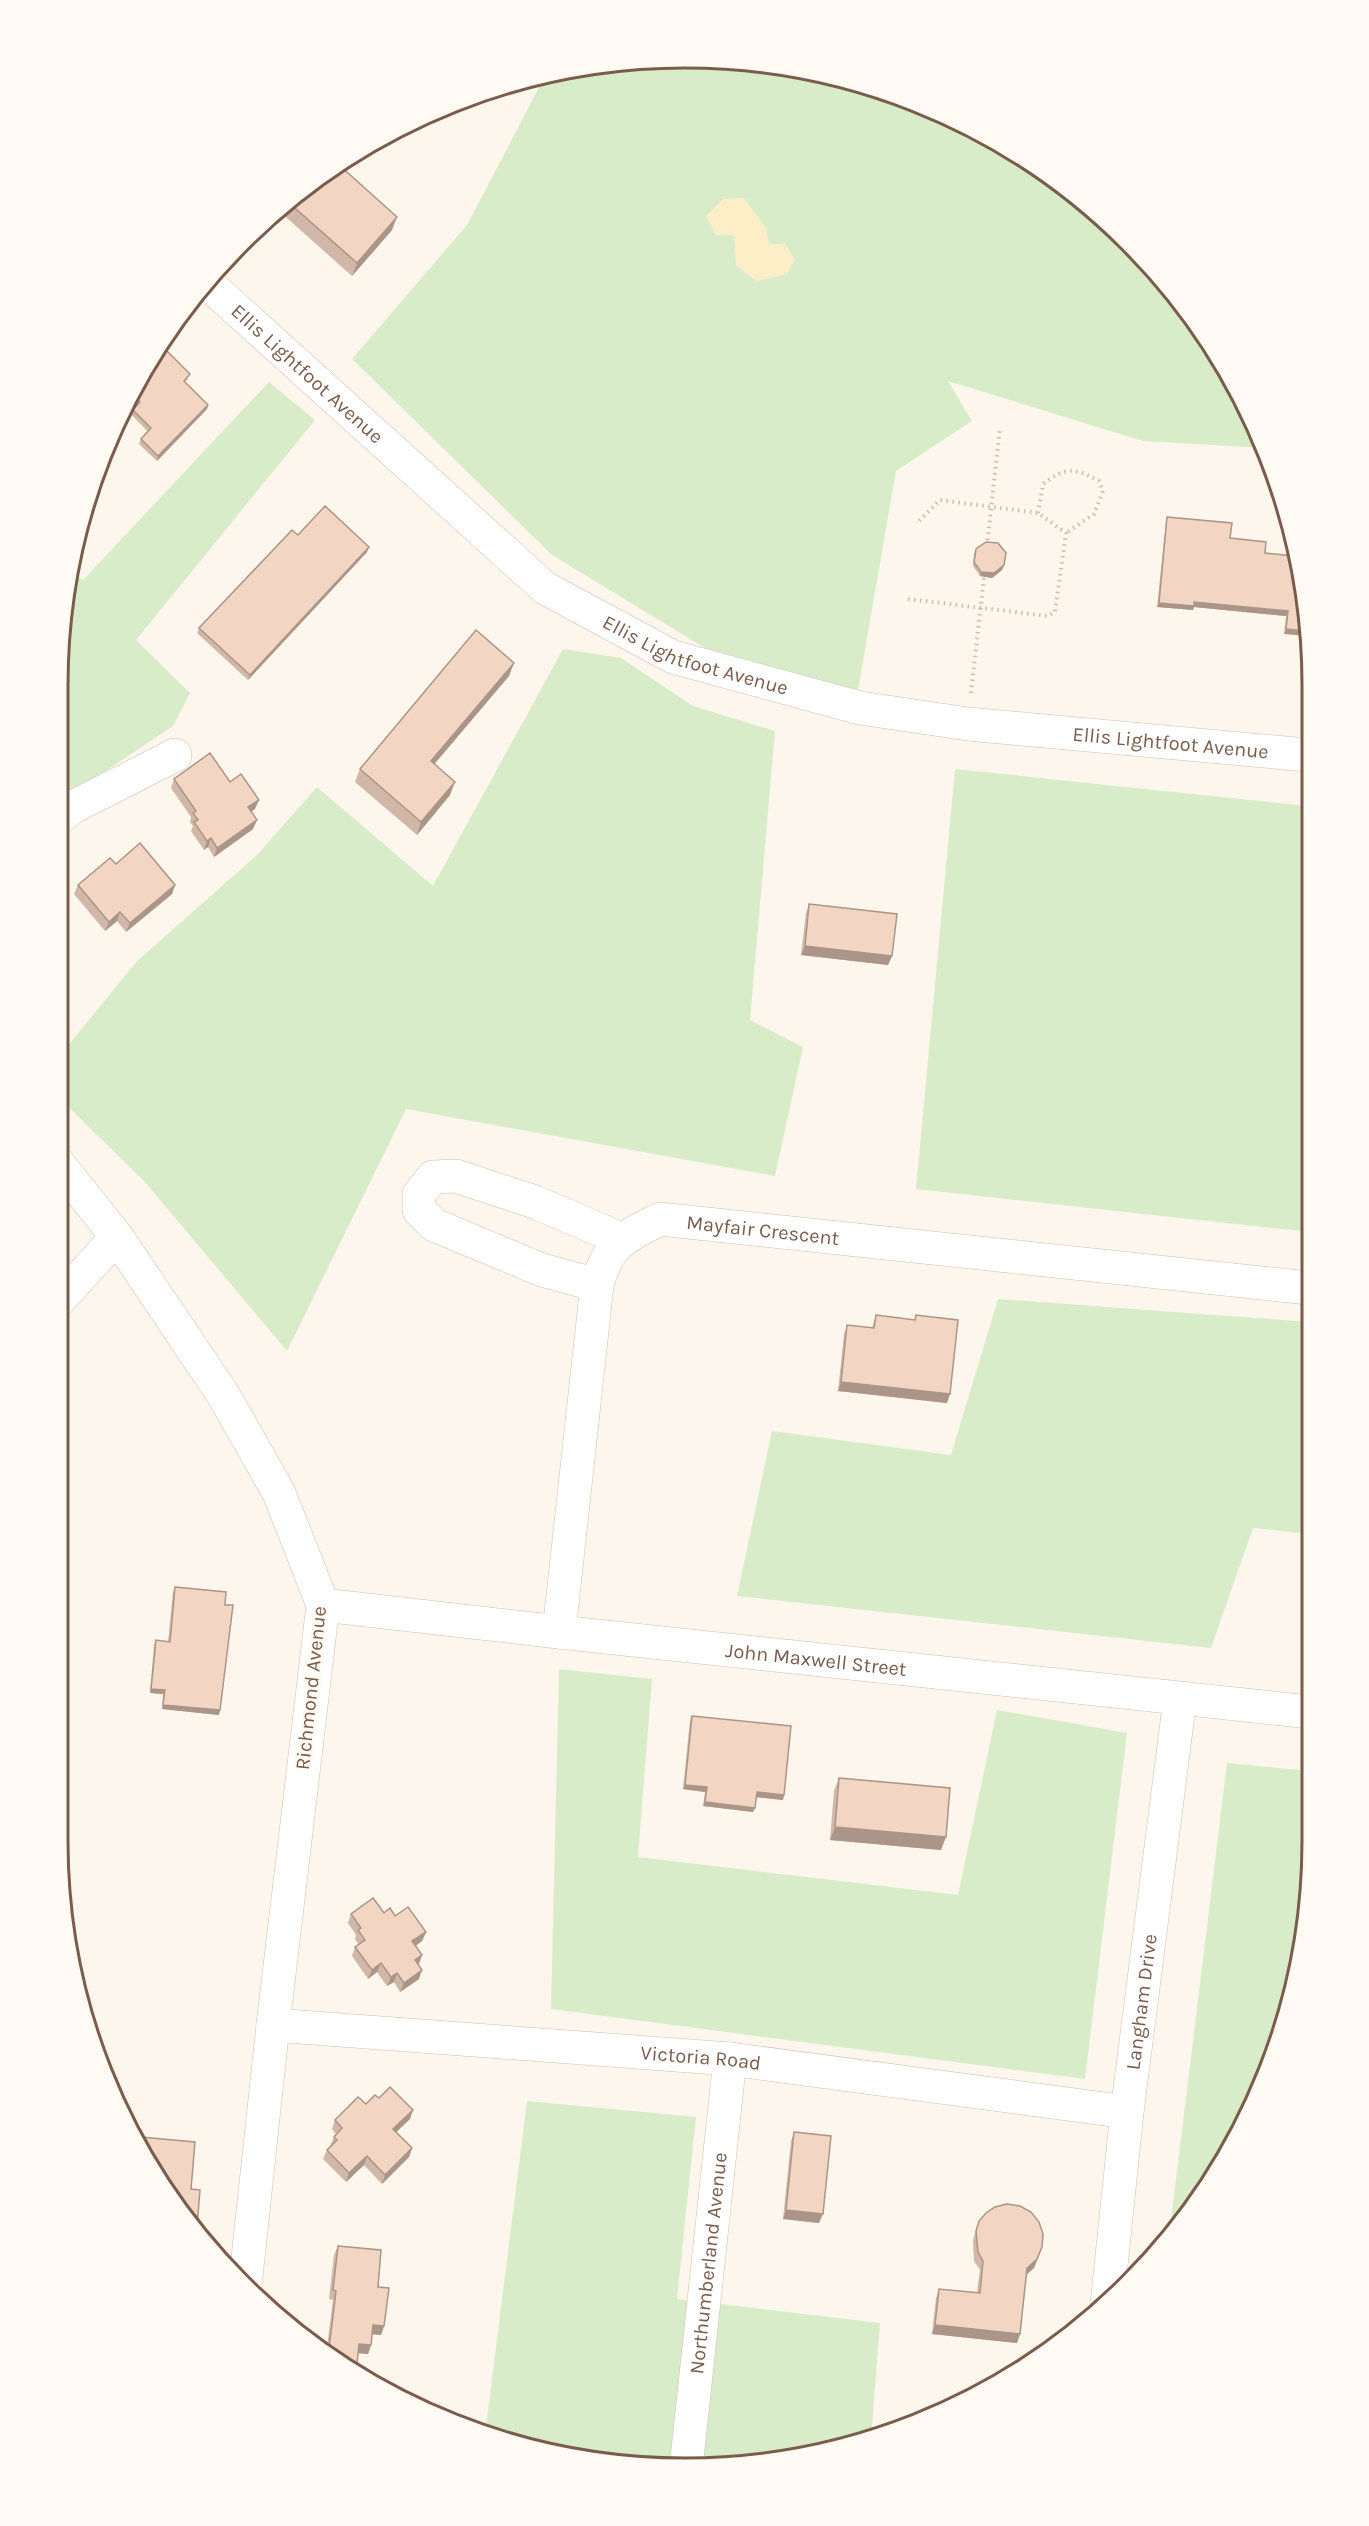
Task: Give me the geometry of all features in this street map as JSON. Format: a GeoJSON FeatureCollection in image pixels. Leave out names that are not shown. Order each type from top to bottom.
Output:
{"type":"FeatureCollection","features":[{"type":"Feature","properties":{"kind":"street","name":"Ellis Lightfoot Avenue"},"geometry":{"type":"LineString","coordinates":[[213,288],[545,588],[673,657],[860,708],[968,724],[1302,755]]}},
{"type":"Feature","properties":{"kind":"street"},"geometry":{"type":"LineString","coordinates":[[67,812],[175,755]]}},
{"type":"Feature","properties":{"kind":"street","name":"Richmond Avenue"},"geometry":{"type":"LineString","coordinates":[[67,1174],[117,1236],[224,1396],[279,1493],[323,1605],[273,2025],[246,2276]]}},
{"type":"Feature","properties":{"kind":"street"},"geometry":{"type":"LineString","coordinates":[[597,1285],[542,1270],[434,1225],[419,1210],[419,1194],[433,1177],[456,1176],[535,1202],[621,1239]]}},
{"type":"Feature","properties":{"kind":"street","name":"Mayfair Crescent"},"geometry":{"type":"LineString","coordinates":[[559,1632],[597,1285],[602,1265],[621,1239],[660,1219],[1302,1287]]}},
{"type":"Feature","properties":{"kind":"street"},"geometry":{"type":"LineString","coordinates":[[67,1291],[117,1236]]}},
{"type":"Feature","properties":{"kind":"street","name":"John Maxwell Street"},"geometry":{"type":"LineString","coordinates":[[323,1605],[1302,1711]]}},
{"type":"Feature","properties":{"kind":"street","name":"Langham Drive"},"geometry":{"type":"LineString","coordinates":[[1109,2289],[1127,2112],[1180,1699]]}},
{"type":"Feature","properties":{"kind":"street","name":"Victoria Road"},"geometry":{"type":"LineString","coordinates":[[273,2025],[730,2059],[1127,2112]]}},
{"type":"Feature","properties":{"kind":"street","name":"Northumberland Avenue"},"geometry":{"type":"LineString","coordinates":[[687,2458],[730,2059]]}},
{"type":"Feature","properties":{"kind":"path"},"geometry":{"type":"LineString","coordinates":[[987,547],[1000,427]]}},
{"type":"Feature","properties":{"kind":"path"},"geometry":{"type":"LineString","coordinates":[[908,599],[1048,616],[1055,612],[1066,533],[1094,514],[1103,491],[1099,481],[1081,471],[1060,472],[1043,484],[1038,513]]}},
{"type":"Feature","properties":{"kind":"path"},"geometry":{"type":"LineString","coordinates":[[916,524],[940,500],[1038,513],[1066,533]]}},
{"type":"Feature","properties":{"kind":"path"},"geometry":{"type":"LineString","coordinates":[[968,724],[984,577]]}},
{"type":"Feature","properties":{"kind":"green space"},"geometry":{"type":"Polygon","coordinates":[[[644,69],[725,69],[805,79],[883,100],[957,131],[1027,171],[1060,195],[1121,248],[1174,309],[1198,342],[1219,376],[1255,447],[1143,441],[948,381],[972,421],[896,471],[858,690],[705,648],[552,555],[352,359],[467,225],[540,85],[564,79],[644,69]]]}},
{"type":"Feature","properties":{"kind":"green space"},"geometry":{"type":"Polygon","coordinates":[[[269,382],[315,420],[136,640],[190,693],[173,726],[67,797],[69,644],[77,576],[83,580],[269,382]]]}},
{"type":"Feature","properties":{"kind":"green space"},"geometry":{"type":"Polygon","coordinates":[[[563,649],[621,658],[693,706],[775,731],[750,1020],[803,1047],[775,1176],[406,1109],[287,1351],[144,1181],[67,1106],[67,1047],[137,961],[257,855],[317,787],[433,886],[563,649]]]}},
{"type":"Feature","properties":{"kind":"green space"},"geometry":{"type":"Polygon","coordinates":[[[955,769],[1302,805],[1302,1231],[916,1189],[955,769]]]}},
{"type":"Feature","properties":{"kind":"green space"},"geometry":{"type":"Polygon","coordinates":[[[998,1299],[1302,1321],[1302,1533],[1253,1528],[1211,1648],[737,1596],[772,1431],[951,1455],[998,1299]]]}},
{"type":"Feature","properties":{"kind":"green space"},"geometry":{"type":"Polygon","coordinates":[[[559,1669],[652,1679],[638,1857],[958,1895],[997,1710],[1127,1733],[1085,2079],[551,2009],[559,1669]]]}},
{"type":"Feature","properties":{"kind":"green space"},"geometry":{"type":"Polygon","coordinates":[[[1227,1763],[1302,1770],[1302,1842],[1296,1922],[1290,1962],[1269,2040],[1255,2078],[1219,2150],[1171,2221],[1227,1763]]]}},
{"type":"Feature","properties":{"kind":"green space"},"geometry":{"type":"Polygon","coordinates":[[[527,2101],[696,2117],[677,2299],[880,2323],[872,2429],[844,2437],[805,2447],[725,2457],[644,2457],[564,2447],[486,2426],[527,2101]]]}},
{"type":"Feature","properties":{"kind":"sand"},"geometry":{"type":"Polygon","coordinates":[[[744,198],[766,228],[769,245],[785,243],[795,260],[787,274],[756,281],[736,265],[734,235],[716,235],[706,216],[723,199],[744,198]]]}},
{"type":"Feature","properties":{"kind":"building"},"geometry":{"type":"Polygon","coordinates":[[[344,170],[397,217],[357,263],[294,207],[344,170]]]}},
{"type":"Feature","properties":{"kind":"building"},"geometry":{"type":"Polygon","coordinates":[[[166,350],[190,374],[184,381],[208,405],[158,456],[141,439],[151,428],[133,410],[140,402],[138,399],[166,350]]]}},
{"type":"Feature","properties":{"kind":"building"},"geometry":{"type":"Polygon","coordinates":[[[325,506],[369,547],[250,675],[199,628],[292,530],[298,535],[325,506]]]}},
{"type":"Feature","properties":{"kind":"building"},"geometry":{"type":"Polygon","coordinates":[[[1167,517],[1232,523],[1230,538],[1266,542],[1265,553],[1288,555],[1299,630],[1286,629],[1288,611],[1194,602],[1194,606],[1159,603],[1167,517]]]}},
{"type":"Feature","properties":{"kind":"building"},"geometry":{"type":"Polygon","coordinates":[[[986,542],[998,543],[1006,553],[1004,565],[994,573],[981,572],[974,562],[976,549],[986,542]]]}},
{"type":"Feature","properties":{"kind":"building"},"geometry":{"type":"Polygon","coordinates":[[[476,630],[514,663],[431,761],[455,782],[421,822],[360,769],[476,630]]]}},
{"type":"Feature","properties":{"kind":"building"},"geometry":{"type":"Polygon","coordinates":[[[210,753],[230,782],[241,774],[259,800],[248,807],[257,820],[217,848],[211,838],[207,841],[194,822],[198,820],[193,813],[196,811],[174,779],[210,753]]]}},
{"type":"Feature","properties":{"kind":"building"},"geometry":{"type":"Polygon","coordinates":[[[140,843],[175,885],[130,923],[120,912],[109,922],[78,885],[110,858],[116,864],[140,843]]]}},
{"type":"Feature","properties":{"kind":"building"},"geometry":{"type":"Polygon","coordinates":[[[809,904],[897,914],[892,956],[805,946],[809,904]]]}},
{"type":"Feature","properties":{"kind":"building"},"geometry":{"type":"Polygon","coordinates":[[[876,1315],[915,1320],[916,1315],[958,1320],[950,1394],[841,1382],[847,1325],[874,1328],[876,1315]]]}},
{"type":"Feature","properties":{"kind":"building"},"geometry":{"type":"Polygon","coordinates":[[[175,1587],[226,1592],[225,1605],[233,1605],[220,1710],[163,1705],[165,1690],[151,1689],[156,1640],[170,1642],[175,1587]]]}},
{"type":"Feature","properties":{"kind":"building"},"geometry":{"type":"Polygon","coordinates":[[[692,1716],[791,1726],[784,1795],[757,1792],[755,1808],[705,1802],[707,1787],[685,1785],[692,1716]]]}},
{"type":"Feature","properties":{"kind":"building"},"geometry":{"type":"Polygon","coordinates":[[[839,1778],[950,1788],[946,1837],[835,1827],[839,1778]]]}},
{"type":"Feature","properties":{"kind":"building"},"geometry":{"type":"Polygon","coordinates":[[[373,1898],[384,1913],[390,1908],[395,1916],[408,1907],[426,1932],[412,1941],[422,1955],[415,1960],[422,1970],[404,1983],[397,1973],[391,1977],[381,1963],[372,1970],[355,1947],[365,1940],[358,1930],[361,1928],[351,1914],[373,1898]]]}},
{"type":"Feature","properties":{"kind":"building"},"geometry":{"type":"Polygon","coordinates":[[[390,2087],[413,2110],[393,2129],[412,2148],[385,2175],[367,2156],[349,2173],[327,2150],[337,2140],[334,2137],[342,2128],[335,2120],[358,2097],[366,2104],[375,2095],[379,2098],[390,2087]]]}},
{"type":"Feature","properties":{"kind":"building"},"geometry":{"type":"Polygon","coordinates":[[[794,2132],[831,2136],[823,2214],[786,2210],[794,2132]]]}},
{"type":"Feature","properties":{"kind":"building"},"geometry":{"type":"Polygon","coordinates":[[[143,2137],[195,2142],[191,2189],[200,2190],[198,2220],[171,2184],[143,2137]]]}},
{"type":"Feature","properties":{"kind":"building"},"geometry":{"type":"Polygon","coordinates":[[[1007,2204],[1020,2206],[1031,2212],[1039,2222],[1043,2234],[1042,2247],[1037,2259],[1027,2268],[1020,2334],[935,2325],[939,2289],[980,2293],[983,2261],[978,2252],[976,2231],[979,2221],[995,2207],[1007,2204]]]}},
{"type":"Feature","properties":{"kind":"building"},"geometry":{"type":"Polygon","coordinates":[[[338,2246],[381,2250],[378,2287],[389,2288],[384,2326],[373,2325],[371,2345],[359,2344],[357,2364],[329,2346],[336,2291],[333,2290],[338,2246]]]}}]}
